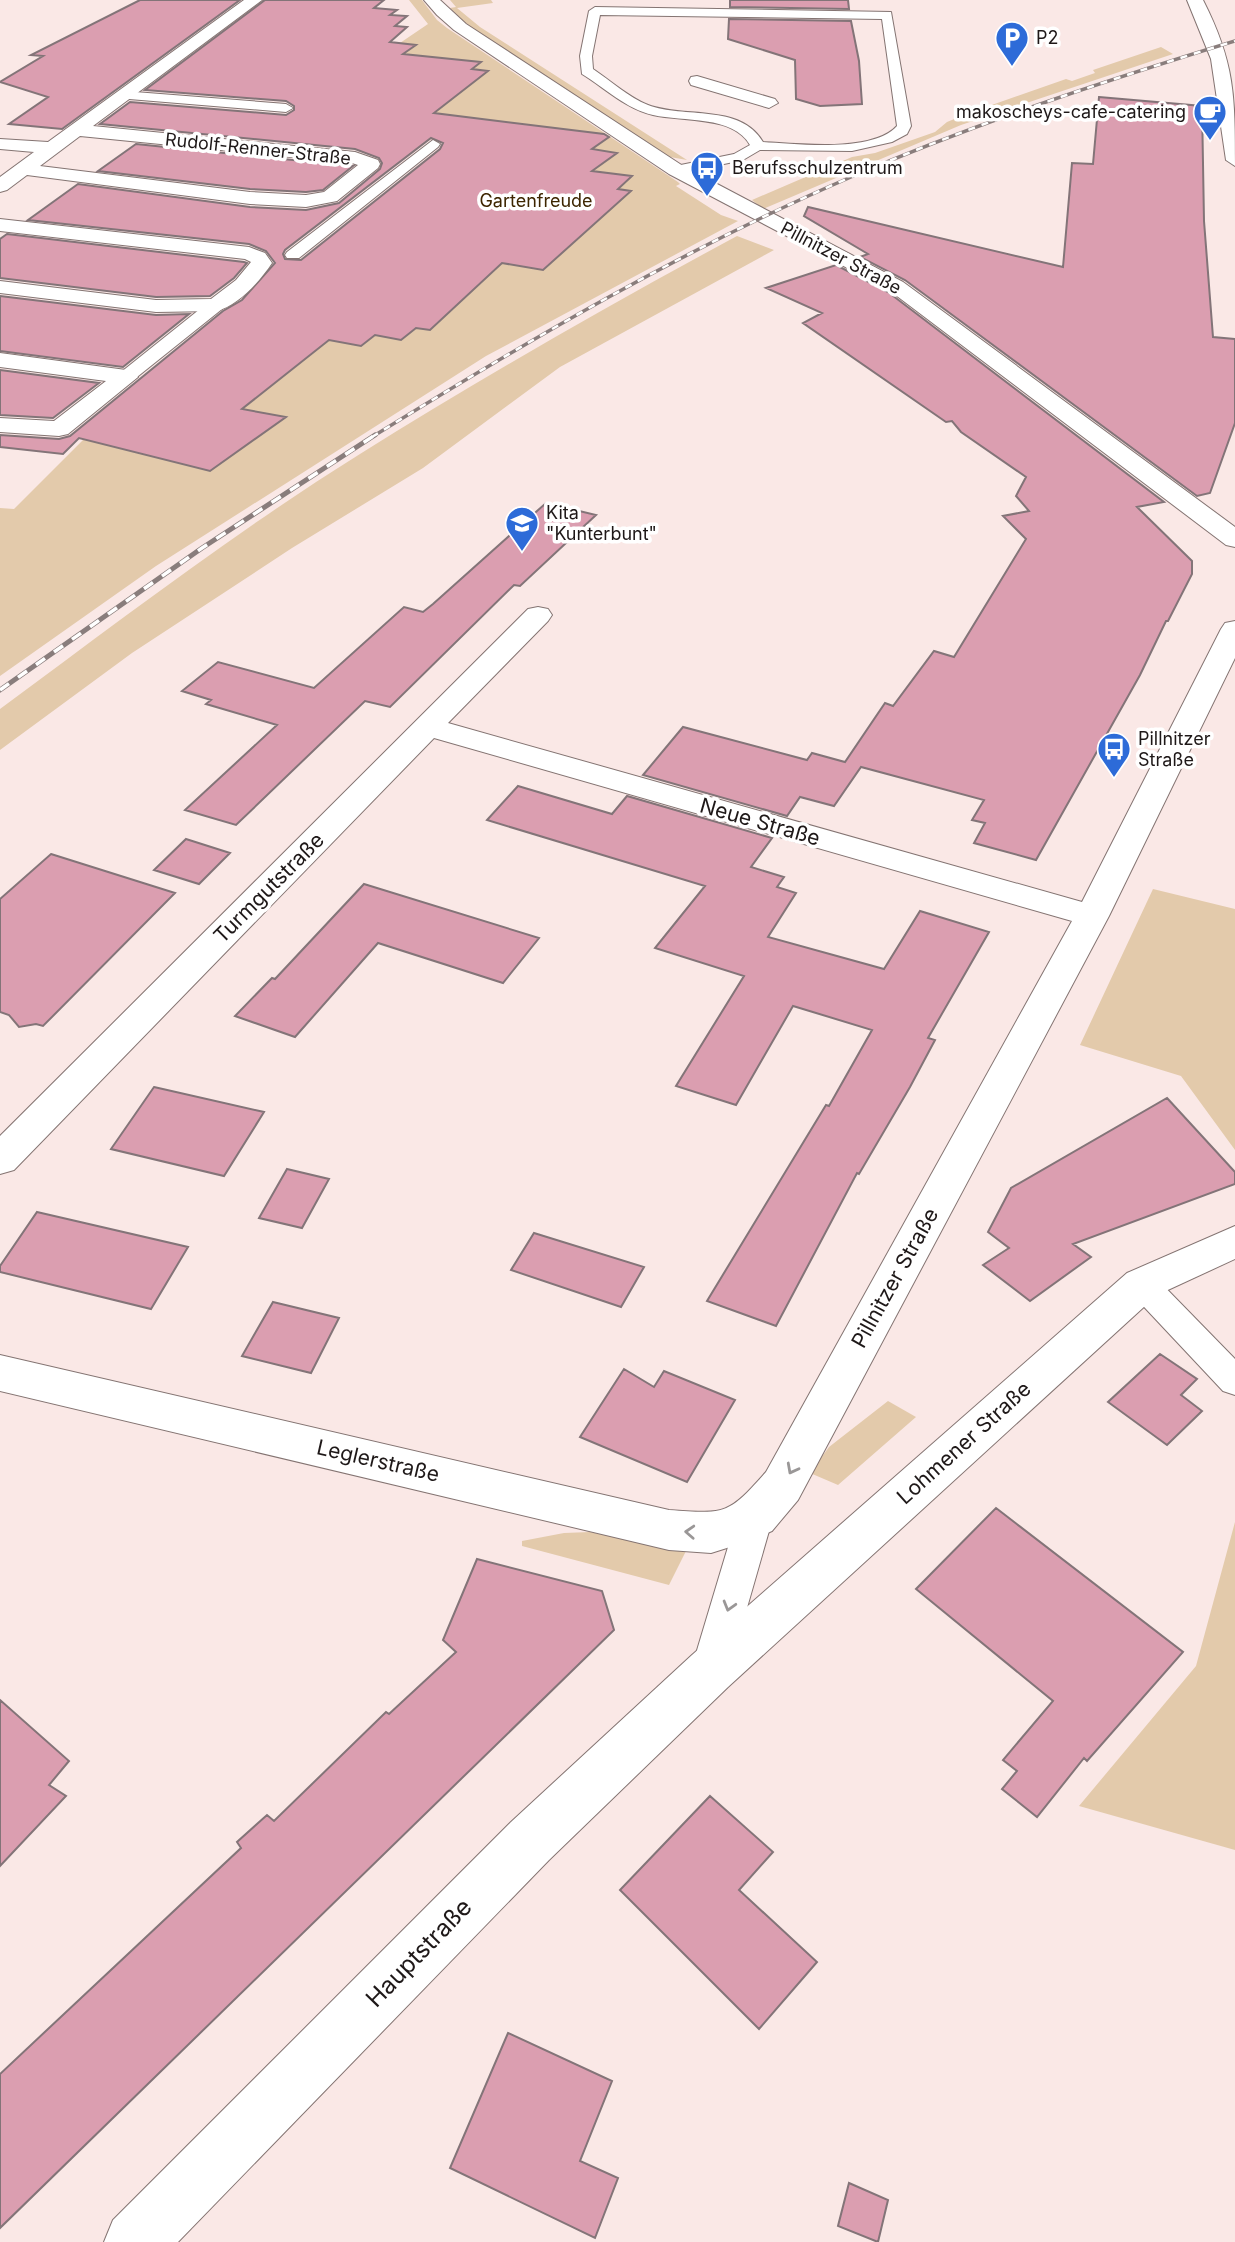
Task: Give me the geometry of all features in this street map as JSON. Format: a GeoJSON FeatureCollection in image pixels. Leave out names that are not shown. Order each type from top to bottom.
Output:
{"type":"FeatureCollection","features":[{"type":"Feature","properties":{"kind":"street"},"geometry":{"type":"LineString","coordinates":[[0,186],[254,0]]}},
{"type":"Feature","properties":{"kind":"street","name":"Pillnitzer Straße"},"geometry":{"type":"LineString","coordinates":[[432,0],[460,27],[676,170],[896,286],[1233,535]]}},
{"type":"Feature","properties":{"kind":"street"},"geometry":{"type":"LineString","coordinates":[[1195,0],[1212,30],[1225,75],[1235,160]]}},
{"type":"Feature","properties":{"kind":"street"},"geometry":{"type":"LineString","coordinates":[[697,81],[769,103]]}},
{"type":"Feature","properties":{"kind":"street","name":"Rudolf-Renner-Straße"},"geometry":{"type":"LineString","coordinates":[[75,130],[355,158],[371,164]]}},
{"type":"Feature","properties":{"kind":"street"},"geometry":{"type":"LineString","coordinates":[[0,144],[51,148]]}},
{"type":"Feature","properties":{"kind":"street","name":"Rudolf-Renner-Straße"},"geometry":{"type":"LineString","coordinates":[[22,169],[210,194],[306,201],[330,197],[371,164]]}},
{"type":"Feature","properties":{"kind":"street"},"geometry":{"type":"LineString","coordinates":[[0,225],[249,253],[258,257],[262,263],[216,305],[156,306],[0,287]]}},
{"type":"Feature","properties":{"kind":"street"},"geometry":{"type":"LineString","coordinates":[[0,360],[126,377]]}},
{"type":"Feature","properties":{"kind":"street"},"geometry":{"type":"LineString","coordinates":[[0,425],[59,429],[126,377]]}},
{"type":"Feature","properties":{"kind":"street","name":"Turmgutstraße"},"geometry":{"type":"LineString","coordinates":[[0,1160],[538,615]]}},
{"type":"Feature","properties":{"kind":"street","name":"Pillnitzer Straße"},"geometry":{"type":"LineString","coordinates":[[755,1517],[782,1486],[1092,916],[1235,629]]}},
{"type":"Feature","properties":{"kind":"street","name":"Neue Straße"},"geometry":{"type":"LineString","coordinates":[[428,727],[1092,916]]}},
{"type":"Feature","properties":{"kind":"street","name":"Lohmener Straße"},"geometry":{"type":"LineString","coordinates":[[710,1671],[1142,1284],[1235,1241]]}},
{"type":"Feature","properties":{"kind":"street","name":"Leglerstraße"},"geometry":{"type":"LineString","coordinates":[[0,1373],[668,1530],[711,1533],[732,1528],[755,1517]]}},
{"type":"Feature","properties":{"kind":"street","name":"Hauptstraße"},"geometry":{"type":"LineString","coordinates":[[135,2242],[530,1841],[710,1671]]}},
{"type":"Feature","properties":{"kind":"lane"},"geometry":{"type":"LineString","coordinates":[[676,170],[738,157],[758,146],[847,147],[875,143],[902,131],[904,126],[887,15],[595,11],[586,57],[587,71],[642,108],[743,127],[756,140],[758,146]]}},
{"type":"Feature","properties":{"kind":"lane"},"geometry":{"type":"LineString","coordinates":[[122,95],[286,108]]}},
{"type":"Feature","properties":{"kind":"lane"},"geometry":{"type":"LineString","coordinates":[[293,255],[433,144]]}},
{"type":"Feature","properties":{"kind":"lane"},"geometry":{"type":"LineString","coordinates":[[371,164],[403,167]]}},
{"type":"Feature","properties":{"kind":"lane"},"geometry":{"type":"LineString","coordinates":[[126,377],[216,305]]}},
{"type":"Feature","properties":{"kind":"lane"},"geometry":{"type":"LineString","coordinates":[[1142,1284],[1235,1381]]}},
{"type":"Feature","properties":{"kind":"lane","name":"Pillnitzer Straße"},"geometry":{"type":"LineString","coordinates":[[710,1671],[755,1517]]}},
{"type":"Feature","properties":{"kind":"green space","name":"Gartenfreude"},"geometry":{"type":"Polygon","coordinates":[[[409,0],[422,0],[437,20],[447,28],[680,184],[676,186],[721,215],[738,221],[486,356],[156,566],[0,676],[0,508],[14,509],[99,424],[469,144],[285,121],[428,24],[409,0]]]}},
{"type":"Feature","properties":{"kind":"green space"},"geometry":{"type":"Polygon","coordinates":[[[450,0],[491,0],[493,3],[457,8],[480,27],[687,160],[670,157],[469,28],[450,8],[456,7],[450,0]]]}},
{"type":"Feature","properties":{"kind":"green space"},"geometry":{"type":"Polygon","coordinates":[[[1161,47],[1173,54],[961,125],[763,209],[752,200],[852,157],[875,153],[935,132],[947,122],[969,113],[1066,79],[1072,81],[1095,73],[1093,70],[1161,47]]]}},
{"type":"Feature","properties":{"kind":"green space"},"geometry":{"type":"Polygon","coordinates":[[[737,236],[774,250],[560,367],[423,468],[292,548],[132,653],[0,750],[0,709],[222,546],[313,484],[453,397],[737,236]]]}},
{"type":"Feature","properties":{"kind":"green space"},"geometry":{"type":"Polygon","coordinates":[[[1153,889],[1235,909],[1235,1150],[1181,1076],[1080,1045],[1153,889]]]}},
{"type":"Feature","properties":{"kind":"green space"},"geometry":{"type":"Polygon","coordinates":[[[888,1401],[916,1417],[838,1485],[810,1473],[829,1447],[888,1401]]]}},
{"type":"Feature","properties":{"kind":"green space"},"geometry":{"type":"Polygon","coordinates":[[[1235,1522],[1235,1850],[1079,1806],[1196,1666],[1235,1522]]]}},
{"type":"Feature","properties":{"kind":"green space"},"geometry":{"type":"Polygon","coordinates":[[[590,1532],[686,1551],[669,1585],[522,1546],[522,1541],[564,1533],[590,1532]]]}},
{"type":"Feature","properties":{"kind":"building"},"geometry":{"type":"Polygon","coordinates":[[[140,0],[240,0],[62,129],[9,124],[48,97],[0,82],[43,56],[31,55],[140,0]]]}},
{"type":"Feature","properties":{"kind":"building"},"geometry":{"type":"Polygon","coordinates":[[[265,0],[384,0],[374,8],[397,10],[390,15],[407,16],[395,26],[407,27],[390,42],[416,45],[403,54],[481,62],[472,69],[488,71],[434,113],[604,134],[609,137],[592,149],[617,153],[592,171],[632,176],[618,189],[631,191],[543,270],[502,263],[430,330],[416,328],[401,340],[375,335],[361,346],[329,340],[242,409],[286,417],[210,471],[79,438],[63,454],[0,447],[0,435],[59,439],[70,436],[223,311],[242,300],[275,263],[266,251],[249,244],[28,220],[78,184],[250,207],[306,210],[339,203],[380,169],[382,163],[379,158],[355,149],[100,124],[130,102],[286,115],[294,110],[294,106],[286,101],[145,90],[265,0]],[[431,138],[285,250],[285,259],[301,260],[440,149],[443,143],[431,138]]]}},
{"type":"Feature","properties":{"kind":"building"},"geometry":{"type":"Polygon","coordinates":[[[730,0],[848,0],[849,9],[730,7],[730,0]]]}},
{"type":"Feature","properties":{"kind":"building"},"geometry":{"type":"Polygon","coordinates":[[[729,19],[851,21],[859,61],[862,104],[820,106],[796,99],[795,60],[728,39],[729,19]]]}},
{"type":"Feature","properties":{"kind":"building"},"geometry":{"type":"Polygon","coordinates":[[[1099,97],[1202,106],[1204,221],[1213,337],[1235,339],[1235,423],[1210,493],[1197,496],[905,280],[860,257],[868,254],[804,216],[808,207],[1063,267],[1072,163],[1093,164],[1099,97]]]}},
{"type":"Feature","properties":{"kind":"building"},"geometry":{"type":"Polygon","coordinates":[[[136,144],[353,166],[323,190],[306,192],[250,189],[98,171],[136,144]]]}},
{"type":"Feature","properties":{"kind":"building"},"geometry":{"type":"Polygon","coordinates":[[[7,234],[247,263],[234,278],[210,296],[156,297],[0,278],[0,239],[7,234]]]}},
{"type":"Feature","properties":{"kind":"building"},"geometry":{"type":"Polygon","coordinates":[[[836,265],[888,292],[1164,502],[1137,507],[1192,561],[1192,574],[1140,675],[1036,860],[974,843],[985,823],[972,820],[984,800],[861,767],[834,806],[800,797],[787,816],[643,775],[683,727],[807,760],[812,753],[845,762],[885,703],[893,706],[934,651],[954,657],[1026,539],[1003,516],[1029,511],[1016,496],[1026,477],[961,432],[952,421],[946,422],[803,323],[822,313],[766,288],[836,265]]]}},
{"type":"Feature","properties":{"kind":"building"},"geometry":{"type":"Polygon","coordinates":[[[0,296],[156,315],[189,314],[123,367],[0,351],[0,296]]]}},
{"type":"Feature","properties":{"kind":"building"},"geometry":{"type":"Polygon","coordinates":[[[0,370],[99,383],[53,418],[0,415],[0,370]]]}},
{"type":"Feature","properties":{"kind":"building"},"geometry":{"type":"Polygon","coordinates":[[[546,503],[596,515],[520,586],[514,585],[390,707],[365,701],[236,825],[185,810],[277,725],[206,704],[211,700],[182,691],[218,662],[314,688],[404,607],[423,612],[546,503]]]}},
{"type":"Feature","properties":{"kind":"building"},"geometry":{"type":"Polygon","coordinates":[[[518,786],[612,814],[627,796],[772,838],[751,867],[784,877],[777,887],[796,893],[768,937],[884,969],[920,911],[989,932],[928,1038],[935,1040],[910,1087],[859,1174],[857,1173],[776,1326],[707,1301],[826,1105],[829,1106],[872,1030],[793,1006],[736,1105],[676,1086],[744,976],[655,948],[705,886],[487,820],[518,786]]]}},
{"type":"Feature","properties":{"kind":"building"},"geometry":{"type":"Polygon","coordinates":[[[186,839],[230,853],[199,884],[154,870],[186,839]]]}},
{"type":"Feature","properties":{"kind":"building"},"geometry":{"type":"Polygon","coordinates":[[[51,854],[175,893],[43,1026],[36,1024],[19,1027],[9,1015],[0,1012],[0,899],[51,854]]]}},
{"type":"Feature","properties":{"kind":"building"},"geometry":{"type":"Polygon","coordinates":[[[364,884],[539,938],[503,983],[378,943],[295,1037],[235,1016],[272,978],[275,979],[364,884]]]}},
{"type":"Feature","properties":{"kind":"building"},"geometry":{"type":"Polygon","coordinates":[[[154,1087],[264,1112],[224,1176],[111,1149],[154,1087]]]}},
{"type":"Feature","properties":{"kind":"building"},"geometry":{"type":"Polygon","coordinates":[[[1167,1098],[1235,1172],[1235,1184],[1073,1244],[1091,1257],[1030,1301],[983,1265],[1009,1248],[988,1232],[1011,1188],[1167,1098]]]}},
{"type":"Feature","properties":{"kind":"building"},"geometry":{"type":"Polygon","coordinates":[[[287,1169],[329,1179],[302,1228],[259,1218],[287,1169]]]}},
{"type":"Feature","properties":{"kind":"building"},"geometry":{"type":"Polygon","coordinates":[[[37,1212],[188,1247],[151,1309],[0,1272],[0,1266],[37,1212]]]}},
{"type":"Feature","properties":{"kind":"building"},"geometry":{"type":"Polygon","coordinates":[[[534,1233],[644,1267],[621,1307],[511,1270],[534,1233]]]}},
{"type":"Feature","properties":{"kind":"building"},"geometry":{"type":"Polygon","coordinates":[[[273,1302],[339,1318],[311,1373],[242,1356],[273,1302]]]}},
{"type":"Feature","properties":{"kind":"building"},"geometry":{"type":"Polygon","coordinates":[[[1160,1354],[1197,1379],[1181,1395],[1202,1411],[1167,1445],[1108,1402],[1160,1354]]]}},
{"type":"Feature","properties":{"kind":"building"},"geometry":{"type":"Polygon","coordinates":[[[624,1369],[654,1387],[664,1371],[735,1400],[687,1482],[580,1437],[624,1369]]]}},
{"type":"Feature","properties":{"kind":"building"},"geometry":{"type":"Polygon","coordinates":[[[996,1508],[1183,1652],[1087,1761],[1084,1758],[1037,1817],[1002,1789],[1017,1771],[1003,1760],[1053,1701],[916,1589],[996,1508]]]}},
{"type":"Feature","properties":{"kind":"building"},"geometry":{"type":"Polygon","coordinates":[[[477,1559],[602,1591],[614,1630],[0,2228],[0,2074],[241,1848],[237,1842],[267,1815],[274,1821],[386,1712],[389,1714],[456,1652],[443,1640],[477,1559]]]}},
{"type":"Feature","properties":{"kind":"building"},"geometry":{"type":"Polygon","coordinates":[[[0,1700],[69,1761],[49,1785],[66,1796],[0,1866],[0,1700]]]}},
{"type":"Feature","properties":{"kind":"building"},"geometry":{"type":"Polygon","coordinates":[[[710,1796],[773,1852],[739,1890],[817,1962],[759,2029],[620,1890],[710,1796]]]}},
{"type":"Feature","properties":{"kind":"building"},"geometry":{"type":"Polygon","coordinates":[[[508,2033],[612,2081],[580,2161],[618,2178],[595,2238],[450,2168],[508,2033]]]}},
{"type":"Feature","properties":{"kind":"building"},"geometry":{"type":"Polygon","coordinates":[[[849,2183],[888,2200],[878,2242],[838,2226],[849,2183]]]}},
{"type":"Feature","properties":{"kind":"railway"},"geometry":{"type":"LineString","coordinates":[[372,437],[607,298],[789,205],[898,157],[993,121],[1089,87],[1235,41]]}},
{"type":"Feature","properties":{"kind":"railway"},"geometry":{"type":"LineString","coordinates":[[0,690],[202,548],[375,435]]}},
{"type":"Feature","properties":{"kind":"place","name":"P2"},"geometry":{"type":"Point","coordinates":[1012,68]}},
{"type":"Feature","properties":{"kind":"place","name":"makoscheys-cafe-catering"},"geometry":{"type":"Point","coordinates":[1210,142]}},
{"type":"Feature","properties":{"kind":"place","name":"Berufsschulzentrum"},"geometry":{"type":"Point","coordinates":[707,198]}},
{"type":"Feature","properties":{"kind":"place","name":"Kita \"Kunterbunt\""},"geometry":{"type":"Point","coordinates":[522,553]}},
{"type":"Feature","properties":{"kind":"place","name":"Pillnitzer Straße"},"geometry":{"type":"Point","coordinates":[1114,779]}}]}
